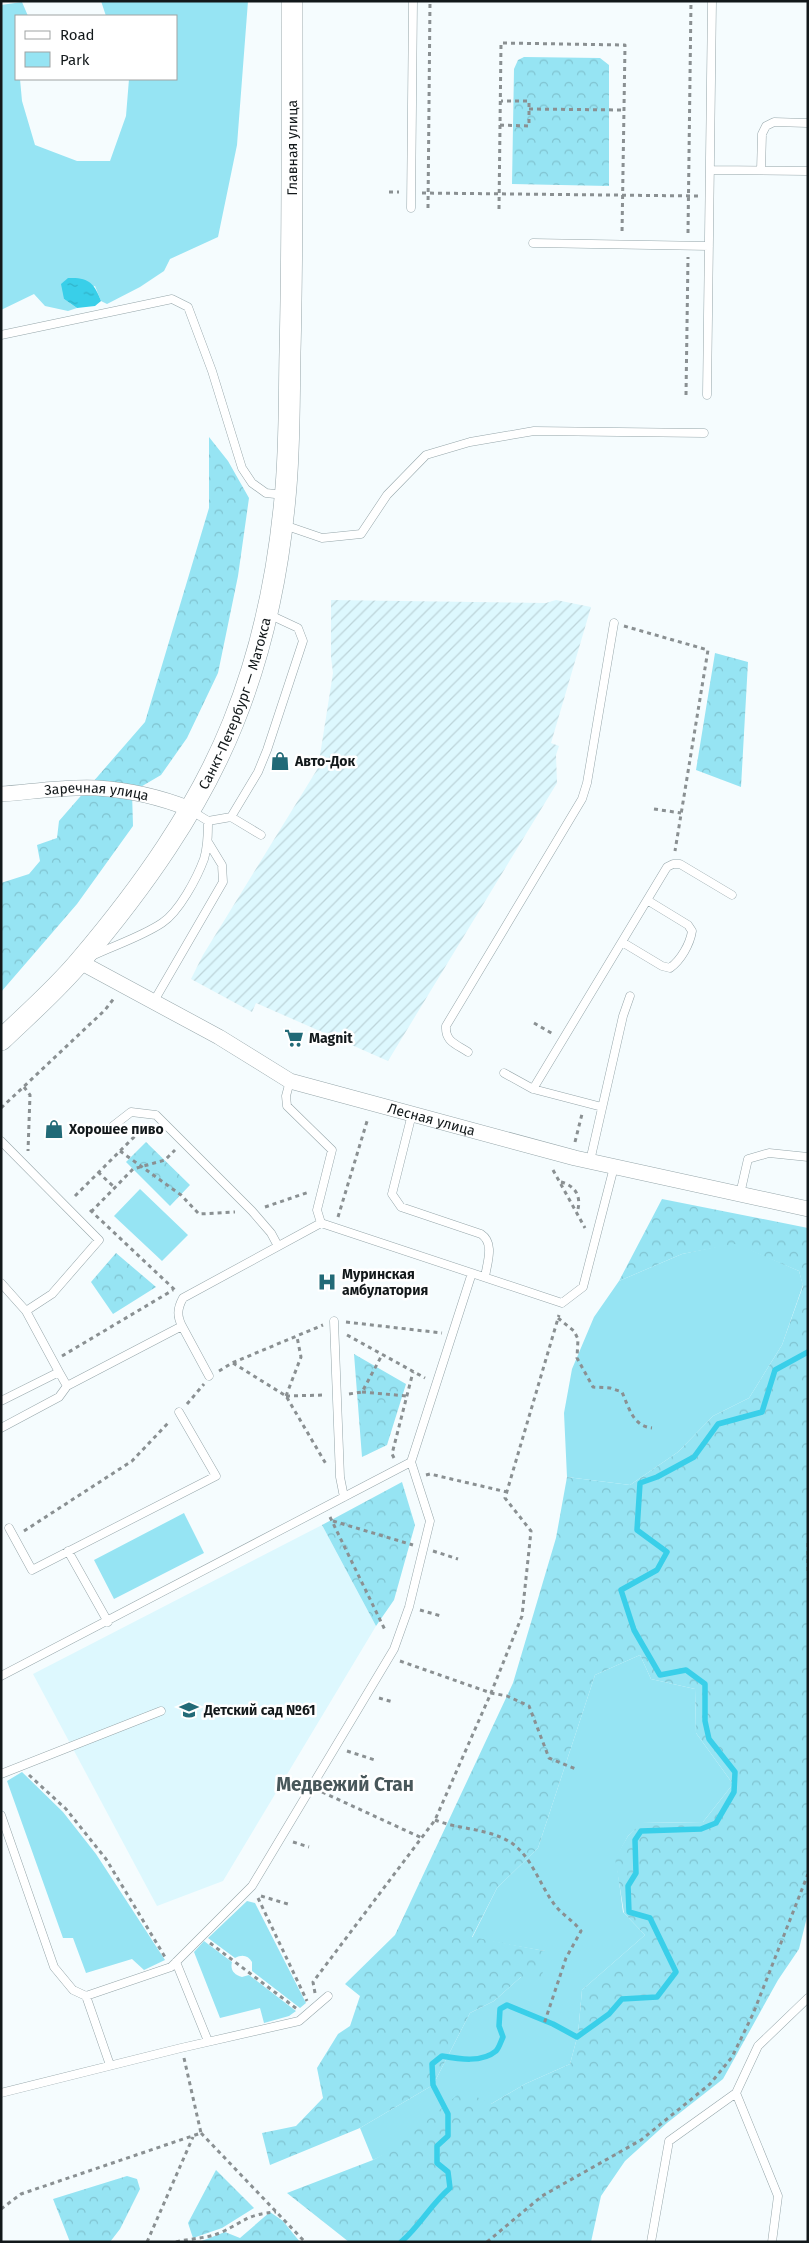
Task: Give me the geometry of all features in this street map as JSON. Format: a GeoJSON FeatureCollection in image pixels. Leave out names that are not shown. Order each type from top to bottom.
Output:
{"type":"FeatureCollection","features":[{"type":"Feature","properties":{"kind":"main road","name":"Главная улица"},"geometry":{"type":"LineString","coordinates":[[292,1],[292,295]]}},
{"type":"Feature","properties":{"kind":"main road","name":"Санкт-Петербург — Матокса"},"geometry":{"type":"LineString","coordinates":[[1,1040],[80,962],[146,878],[190,809],[232,725],[250,676],[268,614],[282,524],[286,495],[292,295]]}},
{"type":"Feature","properties":{"kind":"street","name":"Заречная улица"},"geometry":{"type":"LineString","coordinates":[[1,794],[96,787],[167,800],[190,809]]}},
{"type":"Feature","properties":{"kind":"street","name":"Лесная улица"},"geometry":{"type":"LineString","coordinates":[[80,962],[124,984],[290,1081],[572,1157],[808,1209]]}},
{"type":"Feature","properties":{"kind":"lane"},"geometry":{"type":"LineString","coordinates":[[411,208],[413,1]]}},
{"type":"Feature","properties":{"kind":"lane"},"geometry":{"type":"LineString","coordinates":[[707,395],[712,1]]}},
{"type":"Feature","properties":{"kind":"lane"},"geometry":{"type":"LineString","coordinates":[[761,170],[762,134],[766,126],[774,122],[807,122]]}},
{"type":"Feature","properties":{"kind":"lane"},"geometry":{"type":"LineString","coordinates":[[710,170],[807,171]]}},
{"type":"Feature","properties":{"kind":"lane"},"geometry":{"type":"LineString","coordinates":[[533,243],[709,246]]}},
{"type":"Feature","properties":{"kind":"lane"},"geometry":{"type":"LineString","coordinates":[[1,335],[172,299],[188,307],[212,371],[242,468],[252,483],[266,493],[286,495]]}},
{"type":"Feature","properties":{"kind":"lane"},"geometry":{"type":"LineString","coordinates":[[282,524],[322,538],[361,534],[387,495],[426,455],[470,442],[534,431],[704,433]]}},
{"type":"Feature","properties":{"kind":"lane"},"geometry":{"type":"LineString","coordinates":[[231,817],[258,772],[267,750],[303,640],[298,628],[268,614]]}},
{"type":"Feature","properties":{"kind":"lane"},"geometry":{"type":"LineString","coordinates":[[468,1052],[450,1041],[446,1034],[446,1026],[582,799],[587,783],[614,623]]}},
{"type":"Feature","properties":{"kind":"lane"},"geometry":{"type":"LineString","coordinates":[[190,809],[208,821],[231,817],[261,835]]}},
{"type":"Feature","properties":{"kind":"lane"},"geometry":{"type":"LineString","coordinates":[[80,962],[162,923],[173,914],[186,895],[203,860],[208,842],[208,821]]}},
{"type":"Feature","properties":{"kind":"lane"},"geometry":{"type":"LineString","coordinates":[[154,1001],[223,882],[222,865],[208,842]]}},
{"type":"Feature","properties":{"kind":"lane"},"geometry":{"type":"LineString","coordinates":[[532,1089],[667,867],[673,864],[680,864],[732,895]]}},
{"type":"Feature","properties":{"kind":"lane"},"geometry":{"type":"LineString","coordinates":[[622,942],[662,966],[670,968],[676,963],[691,939],[692,931],[688,925],[647,900]]}},
{"type":"Feature","properties":{"kind":"lane"},"geometry":{"type":"LineString","coordinates":[[590,1161],[623,1016],[630,996]]}},
{"type":"Feature","properties":{"kind":"lane"},"geometry":{"type":"LineString","coordinates":[[504,1073],[532,1089],[602,1107]]}},
{"type":"Feature","properties":{"kind":"lane"},"geometry":{"type":"LineString","coordinates":[[290,1081],[286,1096],[287,1106],[332,1150],[317,1210],[321,1223]]}},
{"type":"Feature","properties":{"kind":"lane"},"geometry":{"type":"LineString","coordinates":[[113,1126],[131,1112],[156,1115],[252,1212],[271,1233],[278,1246]]}},
{"type":"Feature","properties":{"kind":"lane"},"geometry":{"type":"LineString","coordinates":[[412,1114],[392,1194],[401,1207],[488,1238],[490,1245],[485,1277]]}},
{"type":"Feature","properties":{"kind":"lane"},"geometry":{"type":"LineString","coordinates":[[1,1141],[99,1240],[52,1294],[26,1311]]}},
{"type":"Feature","properties":{"kind":"lane"},"geometry":{"type":"LineString","coordinates":[[740,1194],[748,1160],[769,1153],[808,1157]]}},
{"type":"Feature","properties":{"kind":"lane"},"geometry":{"type":"LineString","coordinates":[[209,1376],[178,1317],[178,1307],[183,1298],[321,1223],[562,1303],[582,1287],[614,1167]]}},
{"type":"Feature","properties":{"kind":"lane"},"geometry":{"type":"LineString","coordinates":[[1,1815],[54,1967],[73,1990],[86,1996],[174,1964],[252,1886],[334,1747],[390,1657],[410,1607],[430,1521],[410,1462],[472,1273]]}},
{"type":"Feature","properties":{"kind":"lane"},"geometry":{"type":"LineString","coordinates":[[1,1283],[26,1311],[67,1386]]}},
{"type":"Feature","properties":{"kind":"lane"},"geometry":{"type":"LineString","coordinates":[[334,1324],[340,1477],[344,1497]]}},
{"type":"Feature","properties":{"kind":"lane"},"geometry":{"type":"LineString","coordinates":[[1,1428],[58,1397],[67,1386],[182,1326]]}},
{"type":"Feature","properties":{"kind":"lane"},"geometry":{"type":"LineString","coordinates":[[1,1401],[59,1372]]}},
{"type":"Feature","properties":{"kind":"lane"},"geometry":{"type":"LineString","coordinates":[[9,1528],[32,1570],[216,1476],[179,1412]]}},
{"type":"Feature","properties":{"kind":"lane"},"geometry":{"type":"LineString","coordinates":[[1,1676],[108,1622],[410,1462]]}},
{"type":"Feature","properties":{"kind":"lane"},"geometry":{"type":"LineString","coordinates":[[68,1551],[108,1622]]}},
{"type":"Feature","properties":{"kind":"lane"},"geometry":{"type":"LineString","coordinates":[[1,1774],[160,1711]]}},
{"type":"Feature","properties":{"kind":"lane"},"geometry":{"type":"LineString","coordinates":[[174,1964],[208,2041]]}},
{"type":"Feature","properties":{"kind":"lane"},"geometry":{"type":"LineString","coordinates":[[86,1996],[110,2065]]}},
{"type":"Feature","properties":{"kind":"lane"},"geometry":{"type":"LineString","coordinates":[[1,2093],[208,2041],[299,2021],[328,1996]]}},
{"type":"Feature","properties":{"kind":"lane"},"geometry":{"type":"LineString","coordinates":[[651,2242],[669,2141],[736,2093],[758,2046],[808,1998]]}},
{"type":"Feature","properties":{"kind":"lane"},"geometry":{"type":"LineString","coordinates":[[736,2093],[778,2196],[772,2242]]}},
{"type":"Feature","properties":{"kind":"path"},"geometry":{"type":"LineString","coordinates":[[428,208],[430,1]]}},
{"type":"Feature","properties":{"kind":"path"},"geometry":{"type":"LineString","coordinates":[[686,395],[691,1]]}},
{"type":"Feature","properties":{"kind":"path"},"geometry":{"type":"LineString","coordinates":[[499,209],[501,43],[624,45],[622,245]]}},
{"type":"Feature","properties":{"kind":"path"},"geometry":{"type":"LineString","coordinates":[[500,125],[529,126],[529,101],[501,101]]}},
{"type":"Feature","properties":{"kind":"path"},"geometry":{"type":"LineString","coordinates":[[529,109],[624,110]]}},
{"type":"Feature","properties":{"kind":"path"},"geometry":{"type":"LineString","coordinates":[[389,192],[709,196]]}},
{"type":"Feature","properties":{"kind":"path"},"geometry":{"type":"LineString","coordinates":[[614,623],[708,650],[673,864]]}},
{"type":"Feature","properties":{"kind":"path"},"geometry":{"type":"LineString","coordinates":[[654,809],[681,813]]}},
{"type":"Feature","properties":{"kind":"path"},"geometry":{"type":"LineString","coordinates":[[1,1108],[105,1010],[124,984]]}},
{"type":"Feature","properties":{"kind":"path"},"geometry":{"type":"LineString","coordinates":[[534,1023],[562,1040]]}},
{"type":"Feature","properties":{"kind":"path"},"geometry":{"type":"LineString","coordinates":[[24,1087],[30,1095],[28,1153]]}},
{"type":"Feature","properties":{"kind":"path"},"geometry":{"type":"LineString","coordinates":[[572,1157],[585,1103]]}},
{"type":"Feature","properties":{"kind":"path"},"geometry":{"type":"LineString","coordinates":[[75,1196],[156,1115]]}},
{"type":"Feature","properties":{"kind":"path"},"geometry":{"type":"LineString","coordinates":[[335,1228],[368,1118]]}},
{"type":"Feature","properties":{"kind":"path"},"geometry":{"type":"LineString","coordinates":[[92,1212],[133,1169],[165,1160],[183,1142]]}},
{"type":"Feature","properties":{"kind":"path"},"geometry":{"type":"LineString","coordinates":[[551,1165],[594,1244]]}},
{"type":"Feature","properties":{"kind":"path"},"geometry":{"type":"LineString","coordinates":[[98,1172],[115,1188]]}},
{"type":"Feature","properties":{"kind":"path"},"geometry":{"type":"LineString","coordinates":[[560,1182],[575,1189],[579,1196],[577,1213]]}},
{"type":"Feature","properties":{"kind":"path"},"geometry":{"type":"LineString","coordinates":[[68,1190],[80,1201]]}},
{"type":"Feature","properties":{"kind":"path"},"geometry":{"type":"LineString","coordinates":[[86,1206],[183,1298]]}},
{"type":"Feature","properties":{"kind":"path"},"geometry":{"type":"LineString","coordinates":[[53,1362],[182,1285]]}},
{"type":"Feature","properties":{"kind":"path"},"geometry":{"type":"LineString","coordinates":[[311,2010],[313,1982],[436,1820],[522,1616],[531,1531],[506,1498],[562,1303]]}},
{"type":"Feature","properties":{"kind":"path"},"geometry":{"type":"LineString","coordinates":[[558,1318],[574,1331],[578,1339],[577,1358],[593,1387],[610,1388],[622,1392],[636,1422],[652,1428]]}},
{"type":"Feature","properties":{"kind":"path"},"geometry":{"type":"LineString","coordinates":[[334,1324],[382,1355],[436,1384]]}},
{"type":"Feature","properties":{"kind":"path"},"geometry":{"type":"LineString","coordinates":[[14,1537],[132,1461],[197,1394],[209,1376],[232,1363],[334,1324],[452,1334]]}},
{"type":"Feature","properties":{"kind":"path"},"geometry":{"type":"LineString","coordinates":[[286,1396],[301,1357],[297,1337]]}},
{"type":"Feature","properties":{"kind":"path"},"geometry":{"type":"LineString","coordinates":[[362,1392],[382,1355]]}},
{"type":"Feature","properties":{"kind":"path"},"geometry":{"type":"LineString","coordinates":[[232,1363],[286,1396],[334,1477],[340,1477]]}},
{"type":"Feature","properties":{"kind":"path"},"geometry":{"type":"LineString","coordinates":[[399,1468],[392,1454],[413,1372]]}},
{"type":"Feature","properties":{"kind":"path"},"geometry":{"type":"LineString","coordinates":[[286,1396],[337,1395],[362,1392],[407,1396]]}},
{"type":"Feature","properties":{"kind":"path"},"geometry":{"type":"LineString","coordinates":[[416,1478],[430,1474],[507,1492]]}},
{"type":"Feature","properties":{"kind":"path"},"geometry":{"type":"LineString","coordinates":[[325,1507],[394,1649]]}},
{"type":"Feature","properties":{"kind":"path"},"geometry":{"type":"LineString","coordinates":[[332,1521],[458,1559]]}},
{"type":"Feature","properties":{"kind":"path"},"geometry":{"type":"LineString","coordinates":[[808,1543],[808,1572]]}},
{"type":"Feature","properties":{"kind":"path"},"geometry":{"type":"LineString","coordinates":[[410,1607],[441,1616]]}},
{"type":"Feature","properties":{"kind":"path"},"geometry":{"type":"LineString","coordinates":[[390,1657],[491,1693],[507,1696],[529,1706],[549,1758],[578,1770]]}},
{"type":"Feature","properties":{"kind":"path"},"geometry":{"type":"LineString","coordinates":[[334,1747],[375,1760]]}},
{"type":"Feature","properties":{"kind":"path"},"geometry":{"type":"LineString","coordinates":[[20,1766],[66,1809],[106,1859],[174,1964]]}},
{"type":"Feature","properties":{"kind":"path"},"geometry":{"type":"LineString","coordinates":[[310,1787],[422,1838]]}},
{"type":"Feature","properties":{"kind":"path"},"geometry":{"type":"LineString","coordinates":[[436,1820],[447,1825],[486,1833],[512,1844],[527,1859],[554,1904],[565,1916],[573,1920],[581,1931],[566,1958],[544,2024]]}},
{"type":"Feature","properties":{"kind":"path"},"geometry":{"type":"LineString","coordinates":[[487,2242],[542,2196],[641,2140],[710,2084],[733,2054],[753,2014],[808,1874]]}},
{"type":"Feature","properties":{"kind":"path"},"geometry":{"type":"LineString","coordinates":[[291,1905],[256,1894],[311,2010]]}},
{"type":"Feature","properties":{"kind":"path"},"geometry":{"type":"LineString","coordinates":[[201,1936],[311,2010]]}},
{"type":"Feature","properties":{"kind":"path"},"geometry":{"type":"LineString","coordinates":[[181,2048],[201,2133],[305,2242]]}},
{"type":"Feature","properties":{"kind":"path"},"geometry":{"type":"LineString","coordinates":[[1,2209],[22,2194],[201,2133]]}},
{"type":"Feature","properties":{"kind":"path"},"geometry":{"type":"LineString","coordinates":[[148,2242],[194,2136]]}},
{"type":"Feature","properties":{"kind":"path"},"geometry":{"type":"LineString","coordinates":[[176,2242],[199,2240],[222,2232],[246,2217],[261,2213],[277,2212]]}},
{"type":"Feature","properties":{"kind":"shaded area"},"geometry":{"type":"Polygon","coordinates":[[[331,600],[546,603],[556,600],[591,607],[551,743],[559,746],[556,755],[557,783],[388,1061],[256,1003],[252,1012],[191,979],[203,955],[318,768],[333,673],[331,657],[331,600]]]}},
{"type":"Feature","properties":{"kind":"shaded area","name":"Детский сад №61"},"geometry":{"type":"Polygon","coordinates":[[[322,1525],[376,1626],[223,1881],[157,1906],[33,1674],[322,1525]]]}},
{"type":"Feature","properties":{"kind":"green space"},"geometry":{"type":"Polygon","coordinates":[[[101,1],[248,1],[237,145],[218,237],[170,259],[164,271],[140,287],[107,304],[101,301],[95,286],[64,299],[77,308],[68,311],[45,306],[34,294],[1,310],[1,5],[22,2],[28,15],[15,15],[15,80],[20,80],[22,101],[35,145],[77,161],[110,161],[126,116],[129,80],[178,80],[178,15],[106,15],[101,1]]]}},
{"type":"Feature","properties":{"kind":"green space"},"geometry":{"type":"Polygon","coordinates":[[[524,57],[600,58],[609,65],[609,186],[512,184],[514,69],[518,60],[524,57]]]}},
{"type":"Feature","properties":{"kind":"green space"},"geometry":{"type":"Polygon","coordinates":[[[209,437],[228,461],[249,498],[238,576],[218,673],[187,738],[161,775],[132,792],[133,826],[77,904],[1,992],[1,883],[29,874],[40,861],[37,845],[57,838],[59,821],[145,722],[209,508],[209,437]]]}},
{"type":"Feature","properties":{"kind":"green space"},"geometry":{"type":"Polygon","coordinates":[[[715,653],[748,662],[741,787],[696,770],[715,653]]]}},
{"type":"Feature","properties":{"kind":"green space"},"geometry":{"type":"Polygon","coordinates":[[[146,1142],[190,1185],[170,1206],[126,1162],[146,1142]]]}},
{"type":"Feature","properties":{"kind":"green space"},"geometry":{"type":"Polygon","coordinates":[[[140,1189],[188,1235],[162,1261],[114,1216],[140,1189]]]}},
{"type":"Feature","properties":{"kind":"green space"},"geometry":{"type":"Polygon","coordinates":[[[662,1199],[808,1228],[808,1913],[799,1949],[778,1980],[723,2079],[667,2123],[625,2161],[601,2196],[591,2242],[349,2242],[287,2193],[373,2160],[395,2148],[463,2090],[491,2104],[525,2084],[570,2064],[578,2034],[582,1990],[645,1935],[624,1913],[615,1858],[628,1836],[641,1823],[703,1822],[733,1784],[696,1733],[695,1689],[651,1679],[640,1655],[595,1675],[538,1848],[497,1888],[472,1937],[545,1951],[542,1978],[521,1977],[494,2001],[470,2013],[433,2085],[360,2128],[270,2165],[262,2133],[296,2126],[323,2098],[317,2068],[338,2034],[350,2026],[360,1996],[345,1984],[395,1935],[513,1683],[556,1538],[567,1477],[630,1485],[678,1452],[713,1416],[749,1398],[782,1345],[803,1286],[799,1271],[735,1244],[682,1254],[619,1281],[662,1199]]]}},
{"type":"Feature","properties":{"kind":"green space"},"geometry":{"type":"Polygon","coordinates":[[[735,1243],[799,1271],[803,1285],[782,1345],[749,1398],[713,1416],[678,1452],[630,1485],[567,1477],[564,1413],[572,1369],[594,1317],[619,1281],[682,1254],[735,1243]]]}},
{"type":"Feature","properties":{"kind":"green space"},"geometry":{"type":"Polygon","coordinates":[[[116,1253],[156,1287],[113,1314],[91,1282],[116,1253]]]}},
{"type":"Feature","properties":{"kind":"green space"},"geometry":{"type":"Polygon","coordinates":[[[354,1354],[406,1384],[387,1445],[362,1457],[354,1354]]]}},
{"type":"Feature","properties":{"kind":"green space"},"geometry":{"type":"Polygon","coordinates":[[[402,1482],[415,1525],[394,1600],[376,1626],[322,1525],[402,1482]]]}},
{"type":"Feature","properties":{"kind":"green space"},"geometry":{"type":"Polygon","coordinates":[[[184,1513],[204,1553],[114,1599],[94,1560],[184,1513]]]}},
{"type":"Feature","properties":{"kind":"green space"},"geometry":{"type":"Polygon","coordinates":[[[640,1655],[651,1679],[695,1689],[696,1733],[733,1784],[703,1822],[642,1823],[628,1836],[616,1858],[623,1912],[645,1935],[582,1990],[578,2034],[570,2064],[525,2084],[491,2104],[373,2160],[360,2128],[433,2085],[470,2013],[494,2001],[521,1977],[545,1951],[472,1938],[497,1888],[538,1848],[595,1675],[640,1655]]]}},
{"type":"Feature","properties":{"kind":"green space"},"geometry":{"type":"Polygon","coordinates":[[[22,1772],[63,1812],[96,1854],[165,1960],[144,1970],[132,1959],[86,1973],[73,1938],[63,1938],[7,1781],[22,1772]]]}},
{"type":"Feature","properties":{"kind":"green space"},"geometry":{"type":"Polygon","coordinates":[[[247,1901],[255,1903],[306,2003],[300,2008],[252,1971],[252,1962],[249,1958],[240,1956],[235,1958],[208,1938],[247,1901]]]}},
{"type":"Feature","properties":{"kind":"green space"},"geometry":{"type":"Polygon","coordinates":[[[204,1941],[232,1962],[232,1970],[237,1975],[242,1977],[249,1975],[296,2011],[289,2016],[264,2023],[260,2008],[220,2018],[194,1952],[204,1941]]]}},
{"type":"Feature","properties":{"kind":"green space"},"geometry":{"type":"Polygon","coordinates":[[[216,2170],[254,2208],[222,2228],[193,2238],[188,2223],[216,2170]]]}},
{"type":"Feature","properties":{"kind":"green space"},"geometry":{"type":"Polygon","coordinates":[[[127,2176],[137,2179],[140,2189],[120,2229],[110,2242],[70,2242],[53,2199],[127,2176]]]}},
{"type":"Feature","properties":{"kind":"green space"},"geometry":{"type":"Polygon","coordinates":[[[270,2212],[283,2221],[300,2242],[199,2242],[225,2232],[240,2238],[270,2212]]]}},
{"type":"Feature","properties":{"kind":"water"},"geometry":{"type":"Polygon","coordinates":[[[68,278],[90,282],[101,301],[95,306],[77,308],[64,299],[61,284],[68,278]]]}},
{"type":"Feature","properties":{"kind":"waterway"},"geometry":{"type":"LineString","coordinates":[[401,2242],[450,2188],[448,2172],[437,2163],[437,2146],[448,2136],[448,2114],[433,2085],[432,2064],[442,2056],[477,2059],[496,2051],[503,2037],[499,2026],[500,2009],[507,2005],[553,2024],[577,2037],[609,2014],[622,1999],[657,1997],[676,1972],[650,1918],[629,1912],[628,1886],[636,1873],[635,1840],[641,1831],[701,1829],[716,1823],[734,1792],[735,1772],[709,1739],[705,1721],[705,1684],[686,1670],[660,1675],[634,1630],[621,1590],[657,1570],[667,1552],[637,1530],[640,1483],[657,1477],[694,1457],[718,1424],[762,1412],[775,1370],[808,1352]]}},
{"type":"Feature","properties":{"kind":"place","name":"Авто-Док"},"geometry":{"type":"Point","coordinates":[280,761]}},
{"type":"Feature","properties":{"kind":"place","name":"Magnit"},"geometry":{"type":"Point","coordinates":[294,1038]}},
{"type":"Feature","properties":{"kind":"place","name":"Хорошее пиво"},"geometry":{"type":"Point","coordinates":[54,1129]}},
{"type":"Feature","properties":{"kind":"place","name":"Муринская амбулатория"},"geometry":{"type":"Point","coordinates":[327,1282]}},
{"type":"Feature","properties":{"kind":"place","name":"Детский сад №61"},"geometry":{"type":"Point","coordinates":[189,1710]}},
{"type":"Feature","properties":{"kind":"district","name":"Медвежий Стан"},"geometry":{"type":"Point","coordinates":[345,1784]}}]}
